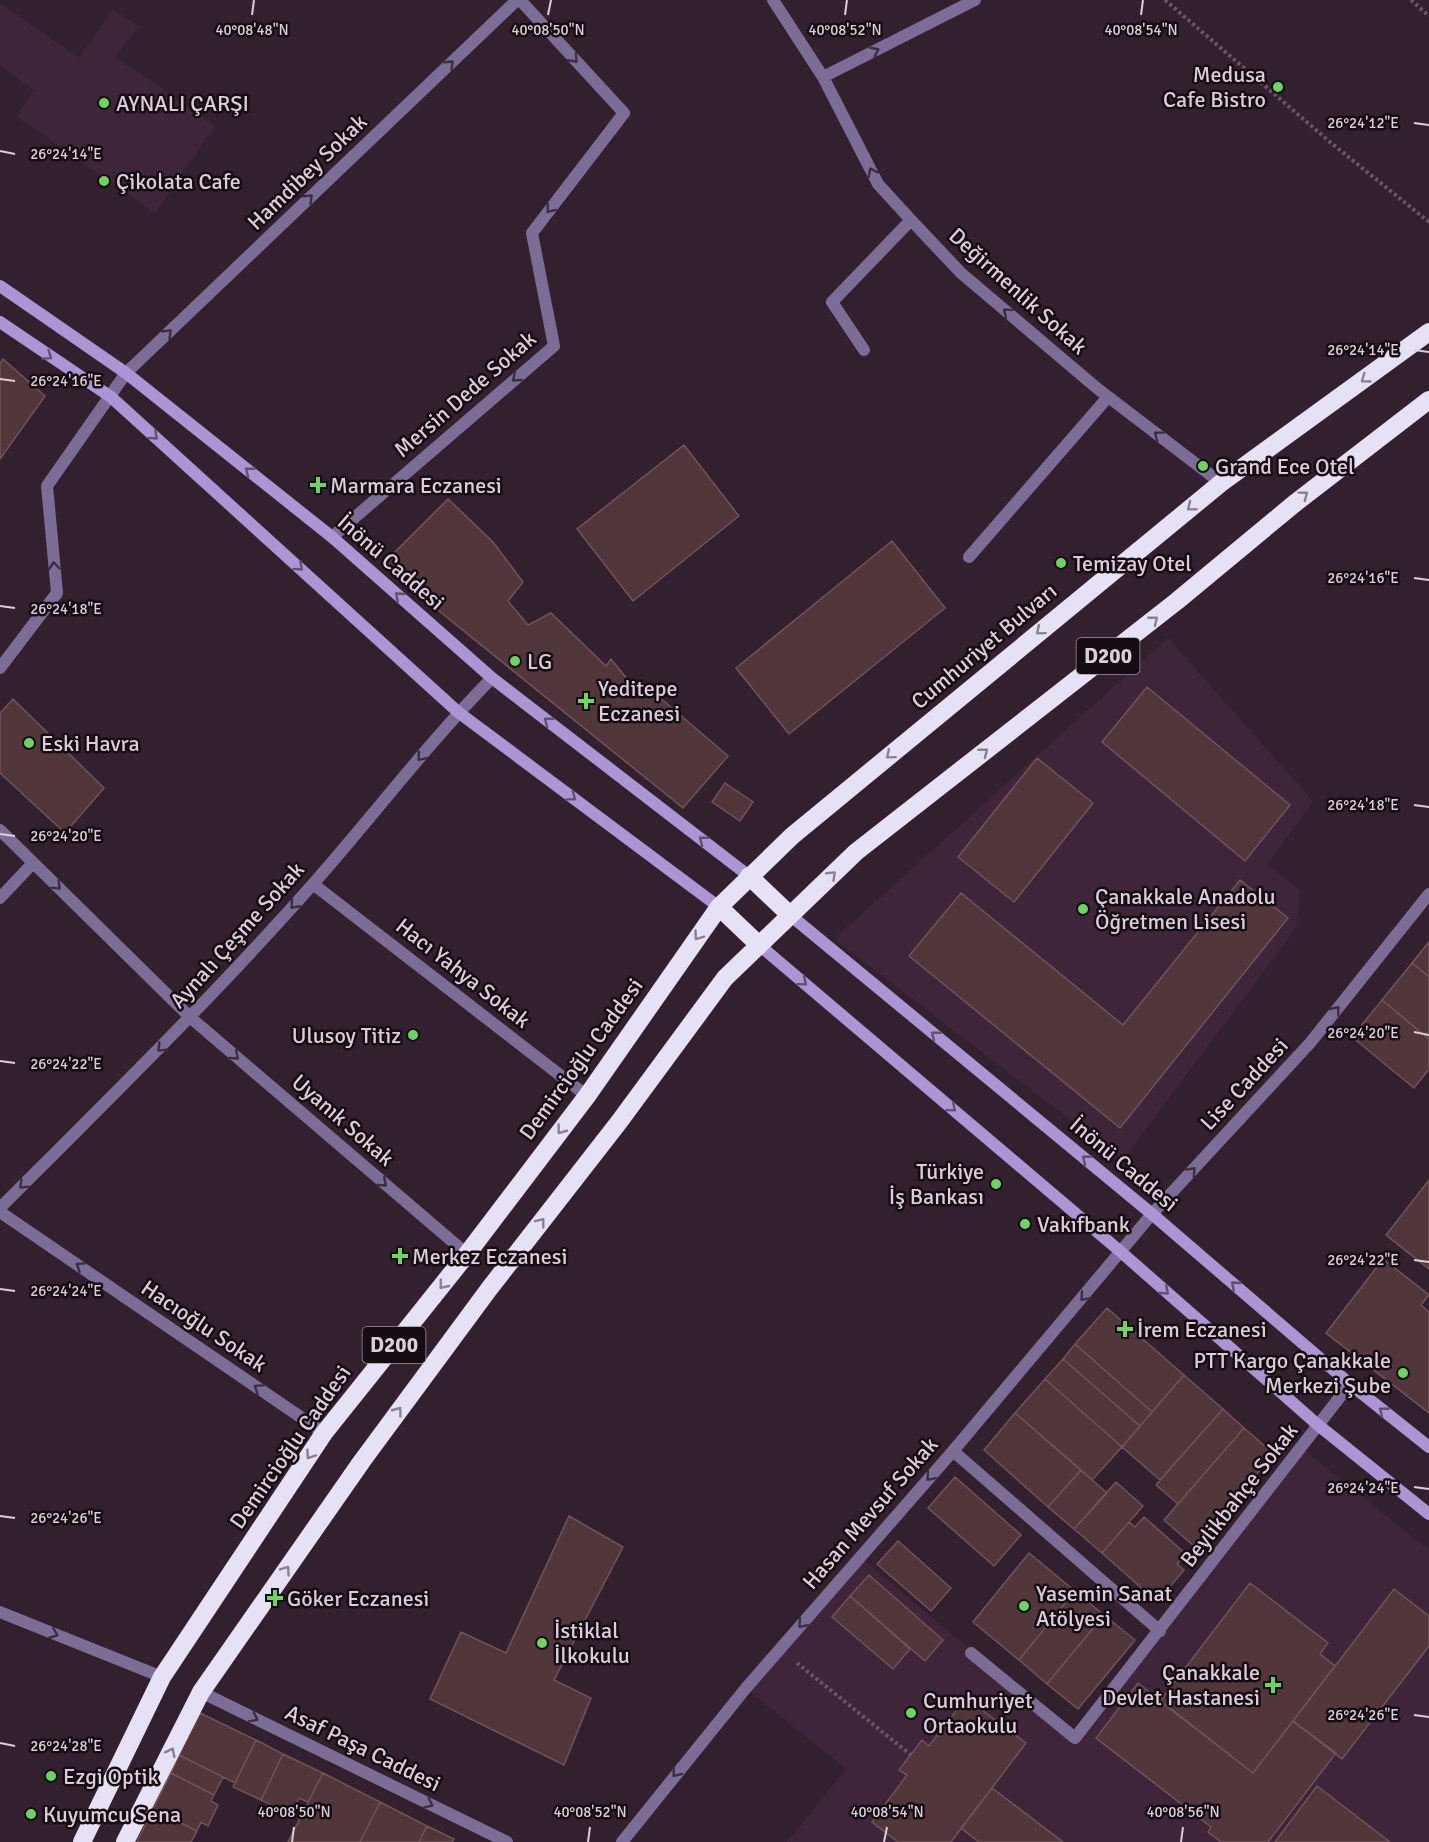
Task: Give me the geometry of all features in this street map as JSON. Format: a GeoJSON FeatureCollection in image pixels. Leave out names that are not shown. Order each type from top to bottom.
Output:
{"type":"FeatureCollection","features":[{"type":"Feature","properties":{"kind":"highway","name":"Cumhuriyet Bulvarı"},"geometry":{"type":"LineString","coordinates":[[749,876],[792,836],[1221,483],[1429,332]]}},
{"type":"Feature","properties":{"kind":"highway","name":"D200"},"geometry":{"type":"LineString","coordinates":[[125,1842],[201,1692],[362,1461],[725,978],[856,852],[1177,601],[1294,504],[1429,400]]}},
{"type":"Feature","properties":{"kind":"highway"},"geometry":{"type":"LineString","coordinates":[[749,876],[790,915]]}},
{"type":"Feature","properties":{"kind":"highway","name":"Demircioğlu Caddesi"},"geometry":{"type":"LineString","coordinates":[[82,1842],[162,1677],[324,1433],[467,1254],[587,1096],[719,907],[749,876]]}},
{"type":"Feature","properties":{"kind":"highway"},"geometry":{"type":"LineString","coordinates":[[719,907],[758,944]]}},
{"type":"Feature","properties":{"kind":"street","name":"Hamdibey Sokak"},"geometry":{"type":"LineString","coordinates":[[0,668],[57,593],[47,486],[126,374],[519,0]]}},
{"type":"Feature","properties":{"kind":"street","name":"Mersin Dede Sokak"},"geometry":{"type":"LineString","coordinates":[[332,537],[554,346],[532,233],[624,113],[519,0]]}},
{"type":"Feature","properties":{"kind":"street","name":"Değirmenlik Sokak"},"geometry":{"type":"LineString","coordinates":[[773,0],[823,77],[878,184],[911,220],[961,273],[1108,397],[1221,483]]}},
{"type":"Feature","properties":{"kind":"street"},"geometry":{"type":"LineString","coordinates":[[823,77],[975,0]]}},
{"type":"Feature","properties":{"kind":"street"},"geometry":{"type":"LineString","coordinates":[[864,350],[832,302],[911,220]]}},
{"type":"Feature","properties":{"kind":"street","name":"İnönü Caddesi"},"geometry":{"type":"LineString","coordinates":[[0,286],[126,374],[332,537],[492,678],[749,876]]}},
{"type":"Feature","properties":{"kind":"street"},"geometry":{"type":"LineString","coordinates":[[0,322],[111,397],[458,712],[719,907]]}},
{"type":"Feature","properties":{"kind":"street"},"geometry":{"type":"LineString","coordinates":[[969,557],[1108,397]]}},
{"type":"Feature","properties":{"kind":"street","name":"Aynalı Çeşme Sokak"},"geometry":{"type":"LineString","coordinates":[[0,1210],[191,1018],[313,884],[458,712],[492,678]]}},
{"type":"Feature","properties":{"kind":"street","name":"Uyanık Sokak"},"geometry":{"type":"LineString","coordinates":[[0,830],[191,1018],[467,1254]]}},
{"type":"Feature","properties":{"kind":"street"},"geometry":{"type":"LineString","coordinates":[[0,898],[33,863]]}},
{"type":"Feature","properties":{"kind":"street","name":"Hacı Yahya Sokak"},"geometry":{"type":"LineString","coordinates":[[313,884],[587,1096]]}},
{"type":"Feature","properties":{"kind":"street","name":"Lise Caddesi"},"geometry":{"type":"LineString","coordinates":[[1152,1214],[1310,1043],[1429,894]]}},
{"type":"Feature","properties":{"kind":"street","name":"İnönü Caddesi"},"geometry":{"type":"LineString","coordinates":[[790,915],[1152,1214],[1350,1384],[1429,1447]]}},
{"type":"Feature","properties":{"kind":"street"},"geometry":{"type":"LineString","coordinates":[[758,944],[1121,1252],[1318,1425],[1429,1514]]}},
{"type":"Feature","properties":{"kind":"street","name":"Hacıoğlu Sokak"},"geometry":{"type":"LineString","coordinates":[[0,1210],[324,1433]]}},
{"type":"Feature","properties":{"kind":"street","name":"Hasan Mevsuf Sokak"},"geometry":{"type":"LineString","coordinates":[[622,1842],[780,1649],[953,1450],[1152,1214]]}},
{"type":"Feature","properties":{"kind":"street","name":"Beylikbahçe Sokak"},"geometry":{"type":"LineString","coordinates":[[971,1653],[1075,1738],[1350,1384]]}},
{"type":"Feature","properties":{"kind":"street"},"geometry":{"type":"LineString","coordinates":[[953,1450],[1160,1631]]}},
{"type":"Feature","properties":{"kind":"street"},"geometry":{"type":"LineString","coordinates":[[0,1612],[162,1677]]}},
{"type":"Feature","properties":{"kind":"street","name":"Asaf Paşa Caddesi"},"geometry":{"type":"LineString","coordinates":[[201,1692],[507,1842]]}},
{"type":"Feature","properties":{"kind":"path"},"geometry":{"type":"LineString","coordinates":[[1165,0],[1330,142],[1429,222]]}},
{"type":"Feature","properties":{"kind":"path"},"geometry":{"type":"LineString","coordinates":[[1411,0],[1429,16]]}},
{"type":"Feature","properties":{"kind":"path"},"geometry":{"type":"LineString","coordinates":[[780,1649],[911,1755]]}},
{"type":"Feature","properties":{"kind":"shaded area","name":"AYNALI ÇARŞI"},"geometry":{"type":"Polygon","coordinates":[[[0,3],[79,58],[113,9],[138,26],[116,57],[215,126],[155,213],[16,116],[34,90],[0,66],[0,3]]]}},
{"type":"Feature","properties":{"kind":"shaded area","name":"Çanakkale Anadolu Öğretmen Lisesi"},"geometry":{"type":"Polygon","coordinates":[[[1168,638],[1313,801],[1267,865],[1300,890],[1296,928],[1123,1160],[834,939],[1168,638]]]}},
{"type":"Feature","properties":{"kind":"shaded area"},"geometry":{"type":"Polygon","coordinates":[[[1302,1448],[1429,1550],[1429,1842],[787,1842],[846,1769],[746,1688],[860,1557],[1076,1738],[1302,1448]]]}},
{"type":"Feature","properties":{"kind":"building"},"geometry":{"type":"Polygon","coordinates":[[[3,359],[45,396],[0,459],[0,364],[3,359]]]}},
{"type":"Feature","properties":{"kind":"building"},"geometry":{"type":"Polygon","coordinates":[[[684,445],[739,516],[633,601],[577,529],[684,445]]]}},
{"type":"Feature","properties":{"kind":"building"},"geometry":{"type":"Polygon","coordinates":[[[448,499],[493,542],[523,582],[508,601],[528,625],[551,613],[606,666],[611,659],[636,690],[645,685],[728,756],[683,808],[382,565],[448,499]]]}},
{"type":"Feature","properties":{"kind":"building"},"geometry":{"type":"Polygon","coordinates":[[[892,541],[945,608],[789,734],[736,668],[892,541]]]}},
{"type":"Feature","properties":{"kind":"building"},"geometry":{"type":"Polygon","coordinates":[[[1147,687],[1290,805],[1245,861],[1102,742],[1147,687]]]}},
{"type":"Feature","properties":{"kind":"building","name":"Eski Havra"},"geometry":{"type":"Polygon","coordinates":[[[13,699],[104,788],[65,833],[0,773],[0,713],[13,699]]]}},
{"type":"Feature","properties":{"kind":"building"},"geometry":{"type":"Polygon","coordinates":[[[1037,758],[1093,803],[1014,902],[958,857],[1037,758]]]}},
{"type":"Feature","properties":{"kind":"building"},"geometry":{"type":"Polygon","coordinates":[[[725,783],[753,802],[740,821],[712,802],[725,783]]]}},
{"type":"Feature","properties":{"kind":"building"},"geometry":{"type":"Polygon","coordinates":[[[1240,880],[1288,918],[1120,1128],[909,956],[961,893],[1123,1025],[1240,880]]]}},
{"type":"Feature","properties":{"kind":"building"},"geometry":{"type":"Polygon","coordinates":[[[1429,942],[1429,977],[1412,963],[1429,942]]]}},
{"type":"Feature","properties":{"kind":"building"},"geometry":{"type":"Polygon","coordinates":[[[1412,963],[1429,977],[1429,1039],[1382,1000],[1412,963]]]}},
{"type":"Feature","properties":{"kind":"building"},"geometry":{"type":"Polygon","coordinates":[[[1382,1000],[1429,1039],[1429,1069],[1414,1088],[1352,1037],[1382,1000]]]}},
{"type":"Feature","properties":{"kind":"building"},"geometry":{"type":"Polygon","coordinates":[[[1429,1180],[1429,1269],[1386,1235],[1429,1180]]]}},
{"type":"Feature","properties":{"kind":"building","name":"PTT Kargo Çanakkale Merkezi Şube"},"geometry":{"type":"Polygon","coordinates":[[[1383,1259],[1429,1295],[1421,1305],[1429,1312],[1429,1413],[1326,1333],[1383,1259]]]}},
{"type":"Feature","properties":{"kind":"building"},"geometry":{"type":"Polygon","coordinates":[[[1107,1308],[1184,1375],[1152,1412],[1075,1344],[1107,1308]]]}},
{"type":"Feature","properties":{"kind":"building"},"geometry":{"type":"Polygon","coordinates":[[[1075,1344],[1152,1412],[1140,1426],[1063,1359],[1075,1344]]]}},
{"type":"Feature","properties":{"kind":"building"},"geometry":{"type":"Polygon","coordinates":[[[1063,1359],[1140,1426],[1122,1447],[1045,1379],[1063,1359]]]}},
{"type":"Feature","properties":{"kind":"building"},"geometry":{"type":"Polygon","coordinates":[[[1184,1375],[1223,1409],[1160,1480],[1122,1447],[1184,1375]]]}},
{"type":"Feature","properties":{"kind":"building"},"geometry":{"type":"Polygon","coordinates":[[[1045,1379],[1122,1447],[1092,1480],[1015,1413],[1045,1379]]]}},
{"type":"Feature","properties":{"kind":"building"},"geometry":{"type":"Polygon","coordinates":[[[1223,1409],[1244,1428],[1178,1504],[1156,1485],[1223,1409]]]}},
{"type":"Feature","properties":{"kind":"building"},"geometry":{"type":"Polygon","coordinates":[[[1015,1413],[1081,1470],[1048,1507],[984,1450],[1015,1413]]]}},
{"type":"Feature","properties":{"kind":"building"},"geometry":{"type":"Polygon","coordinates":[[[1244,1428],[1274,1454],[1194,1546],[1164,1520],[1244,1428]]]}},
{"type":"Feature","properties":{"kind":"building"},"geometry":{"type":"Polygon","coordinates":[[[1081,1470],[1107,1493],[1074,1529],[1048,1507],[1081,1470]]]}},
{"type":"Feature","properties":{"kind":"building"},"geometry":{"type":"Polygon","coordinates":[[[955,1477],[1021,1535],[994,1566],[928,1508],[955,1477]]]}},
{"type":"Feature","properties":{"kind":"building"},"geometry":{"type":"Polygon","coordinates":[[[1116,1482],[1143,1506],[1102,1553],[1074,1529],[1116,1482]]]}},
{"type":"Feature","properties":{"kind":"building","name":"İstiklal İlkokulu"},"geometry":{"type":"Polygon","coordinates":[[[569,1516],[623,1547],[554,1680],[591,1698],[564,1765],[430,1699],[461,1632],[506,1653],[569,1516]]]}},
{"type":"Feature","properties":{"kind":"building"},"geometry":{"type":"Polygon","coordinates":[[[1144,1517],[1186,1554],[1177,1564],[1184,1570],[1157,1602],[1102,1553],[1129,1522],[1135,1527],[1144,1517]]]}},
{"type":"Feature","properties":{"kind":"building"},"geometry":{"type":"Polygon","coordinates":[[[898,1541],[951,1588],[931,1611],[877,1564],[898,1541]]]}},
{"type":"Feature","properties":{"kind":"building","name":"Yasemin Sanat Atölyesi"},"geometry":{"type":"Polygon","coordinates":[[[1029,1553],[1075,1591],[1019,1660],[973,1622],[1029,1553]]]}},
{"type":"Feature","properties":{"kind":"building"},"geometry":{"type":"Polygon","coordinates":[[[869,1575],[943,1640],[925,1661],[850,1596],[869,1575]]]}},
{"type":"Feature","properties":{"kind":"building"},"geometry":{"type":"Polygon","coordinates":[[[1250,1583],[1328,1643],[1320,1654],[1335,1666],[1253,1773],[1160,1701],[1250,1583]]]}},
{"type":"Feature","properties":{"kind":"building"},"geometry":{"type":"Polygon","coordinates":[[[1394,1589],[1429,1616],[1429,1646],[1342,1759],[1293,1721],[1394,1589]]]}},
{"type":"Feature","properties":{"kind":"building"},"geometry":{"type":"Polygon","coordinates":[[[1075,1591],[1104,1615],[1047,1684],[1019,1660],[1075,1591]]]}},
{"type":"Feature","properties":{"kind":"building"},"geometry":{"type":"Polygon","coordinates":[[[850,1596],[910,1649],[893,1669],[832,1617],[850,1596]]]}},
{"type":"Feature","properties":{"kind":"building"},"geometry":{"type":"Polygon","coordinates":[[[1104,1615],[1135,1640],[1078,1709],[1047,1684],[1104,1615]]]}},
{"type":"Feature","properties":{"kind":"building"},"geometry":{"type":"Polygon","coordinates":[[[1138,1683],[1253,1773],[1293,1721],[1336,1753],[1268,1842],[1221,1842],[1208,1832],[1211,1827],[1096,1738],[1138,1683]]]}},
{"type":"Feature","properties":{"kind":"building"},"geometry":{"type":"Polygon","coordinates":[[[966,1698],[1026,1743],[951,1842],[898,1842],[872,1822],[907,1775],[899,1770],[922,1740],[929,1746],[966,1698]]]}},
{"type":"Feature","properties":{"kind":"building"},"geometry":{"type":"Polygon","coordinates":[[[200,1713],[256,1740],[235,1783],[179,1755],[200,1713]]]}},
{"type":"Feature","properties":{"kind":"building"},"geometry":{"type":"Polygon","coordinates":[[[256,1740],[283,1754],[261,1800],[233,1787],[256,1740]]]}},
{"type":"Feature","properties":{"kind":"building"},"geometry":{"type":"Polygon","coordinates":[[[283,1754],[323,1773],[308,1802],[299,1798],[291,1815],[261,1800],[283,1754]]]}},
{"type":"Feature","properties":{"kind":"building"},"geometry":{"type":"Polygon","coordinates":[[[179,1755],[223,1777],[214,1795],[171,1773],[179,1755]]]}},
{"type":"Feature","properties":{"kind":"building"},"geometry":{"type":"Polygon","coordinates":[[[171,1773],[214,1795],[211,1801],[218,1805],[208,1826],[201,1822],[197,1831],[153,1809],[171,1773]]]}},
{"type":"Feature","properties":{"kind":"building"},"geometry":{"type":"Polygon","coordinates":[[[323,1773],[380,1802],[360,1842],[288,1842],[323,1773]]]}},
{"type":"Feature","properties":{"kind":"building"},"geometry":{"type":"Polygon","coordinates":[[[1317,1786],[1390,1842],[1275,1842],[1317,1786]]]}},
{"type":"Feature","properties":{"kind":"building"},"geometry":{"type":"Polygon","coordinates":[[[992,1788],[1063,1842],[979,1842],[961,1828],[992,1788]]]}},
{"type":"Feature","properties":{"kind":"building"},"geometry":{"type":"Polygon","coordinates":[[[380,1802],[427,1826],[419,1842],[360,1842],[380,1802]]]}},
{"type":"Feature","properties":{"kind":"building"},"geometry":{"type":"Polygon","coordinates":[[[153,1809],[197,1831],[191,1842],[137,1842],[153,1809]]]}},
{"type":"Feature","properties":{"kind":"building"},"geometry":{"type":"Polygon","coordinates":[[[427,1826],[454,1839],[452,1842],[419,1842],[427,1826]]]}},
{"type":"Feature","properties":{"kind":"place","name":"Medusa Cafe Bistro"},"geometry":{"type":"Point","coordinates":[1278,87]}},
{"type":"Feature","properties":{"kind":"place","name":"AYNALI ÇARŞI"},"geometry":{"type":"Point","coordinates":[104,103]}},
{"type":"Feature","properties":{"kind":"place","name":"Çikolata Cafe"},"geometry":{"type":"Point","coordinates":[104,181]}},
{"type":"Feature","properties":{"kind":"place","name":"Grand Ece Otel"},"geometry":{"type":"Point","coordinates":[1203,466]}},
{"type":"Feature","properties":{"kind":"place","name":"Marmara Eczanesi"},"geometry":{"type":"Point","coordinates":[318,485]}},
{"type":"Feature","properties":{"kind":"place","name":"Temizay Otel"},"geometry":{"type":"Point","coordinates":[1061,563]}},
{"type":"Feature","properties":{"kind":"place","name":"LG"},"geometry":{"type":"Point","coordinates":[515,661]}},
{"type":"Feature","properties":{"kind":"place","name":"Yeditepe Eczanesi"},"geometry":{"type":"Point","coordinates":[586,701]}},
{"type":"Feature","properties":{"kind":"place","name":"Eski Havra"},"geometry":{"type":"Point","coordinates":[29,743]}},
{"type":"Feature","properties":{"kind":"place","name":"Çanakkale Anadolu Öğretmen Lisesi"},"geometry":{"type":"Point","coordinates":[1083,909]}},
{"type":"Feature","properties":{"kind":"place","name":"Ulusoy Titiz"},"geometry":{"type":"Point","coordinates":[413,1035]}},
{"type":"Feature","properties":{"kind":"place","name":"Türkiye İş Bankası"},"geometry":{"type":"Point","coordinates":[996,1184]}},
{"type":"Feature","properties":{"kind":"place","name":"Vakıfbank"},"geometry":{"type":"Point","coordinates":[1025,1224]}},
{"type":"Feature","properties":{"kind":"place","name":"Merkez Eczanesi"},"geometry":{"type":"Point","coordinates":[400,1256]}},
{"type":"Feature","properties":{"kind":"place","name":"İrem Eczanesi"},"geometry":{"type":"Point","coordinates":[1125,1329]}},
{"type":"Feature","properties":{"kind":"place","name":"PTT Kargo Çanakkale Merkezi Şube"},"geometry":{"type":"Point","coordinates":[1403,1373]}},
{"type":"Feature","properties":{"kind":"place","name":"Göker Eczanesi"},"geometry":{"type":"Point","coordinates":[275,1598]}},
{"type":"Feature","properties":{"kind":"place","name":"Yasemin Sanat Atölyesi"},"geometry":{"type":"Point","coordinates":[1024,1606]}},
{"type":"Feature","properties":{"kind":"place","name":"İstiklal İlkokulu"},"geometry":{"type":"Point","coordinates":[542,1643]}},
{"type":"Feature","properties":{"kind":"place","name":"Çanakkale Devlet Hastanesi"},"geometry":{"type":"Point","coordinates":[1273,1685]}},
{"type":"Feature","properties":{"kind":"place","name":"Cumhuriyet Ortaokulu"},"geometry":{"type":"Point","coordinates":[911,1713]}},
{"type":"Feature","properties":{"kind":"place","name":"Ezgi Optik"},"geometry":{"type":"Point","coordinates":[51,1776]}},
{"type":"Feature","properties":{"kind":"place","name":"Kuyumcu Sena"},"geometry":{"type":"Point","coordinates":[31,1814]}}]}
